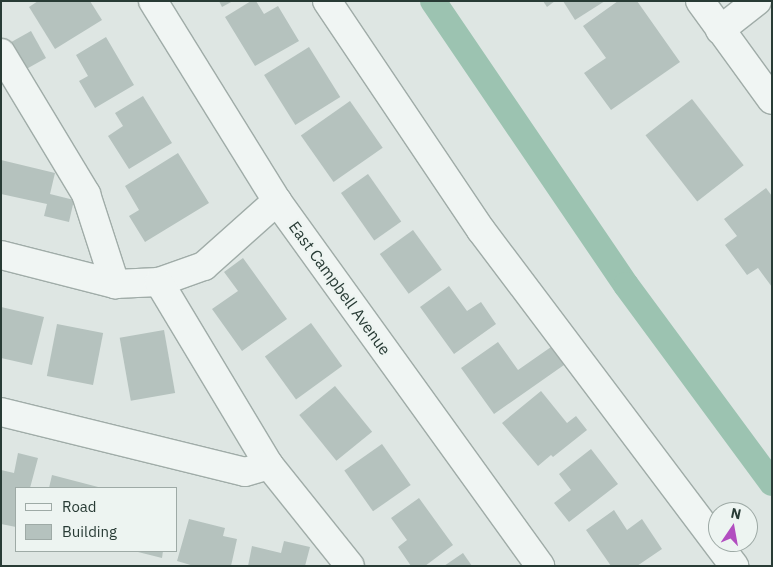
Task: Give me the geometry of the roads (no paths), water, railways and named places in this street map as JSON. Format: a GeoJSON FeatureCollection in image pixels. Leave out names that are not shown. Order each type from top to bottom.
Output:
{"type":"FeatureCollection","features":[{"type":"Feature","properties":{"kind":"street","name":"East Campbell Avenue"},"geometry":{"type":"LineString","coordinates":[[153,1],[277,201],[540,566]]}},
{"type":"Feature","properties":{"kind":"street"},"geometry":{"type":"LineString","coordinates":[[327,1],[481,230],[734,566]]}},
{"type":"Feature","properties":{"kind":"street"},"geometry":{"type":"LineString","coordinates":[[700,1],[772,100]]}},
{"type":"Feature","properties":{"kind":"street"},"geometry":{"type":"LineString","coordinates":[[720,30],[757,1]]}},
{"type":"Feature","properties":{"kind":"street"},"geometry":{"type":"LineString","coordinates":[[5,67],[86,194],[115,284]]}},
{"type":"Feature","properties":{"kind":"street"},"geometry":{"type":"LineString","coordinates":[[1,255],[115,284],[159,282],[204,266],[277,201]]}},
{"type":"Feature","properties":{"kind":"street"},"geometry":{"type":"LineString","coordinates":[[159,282],[269,464],[350,566]]}},
{"type":"Feature","properties":{"kind":"street"},"geometry":{"type":"LineString","coordinates":[[1,412],[245,472],[269,464]]}},
{"type":"Feature","properties":{"kind":"waterway"},"geometry":{"type":"LineString","coordinates":[[433,1],[626,285],[772,483]]}}]}
